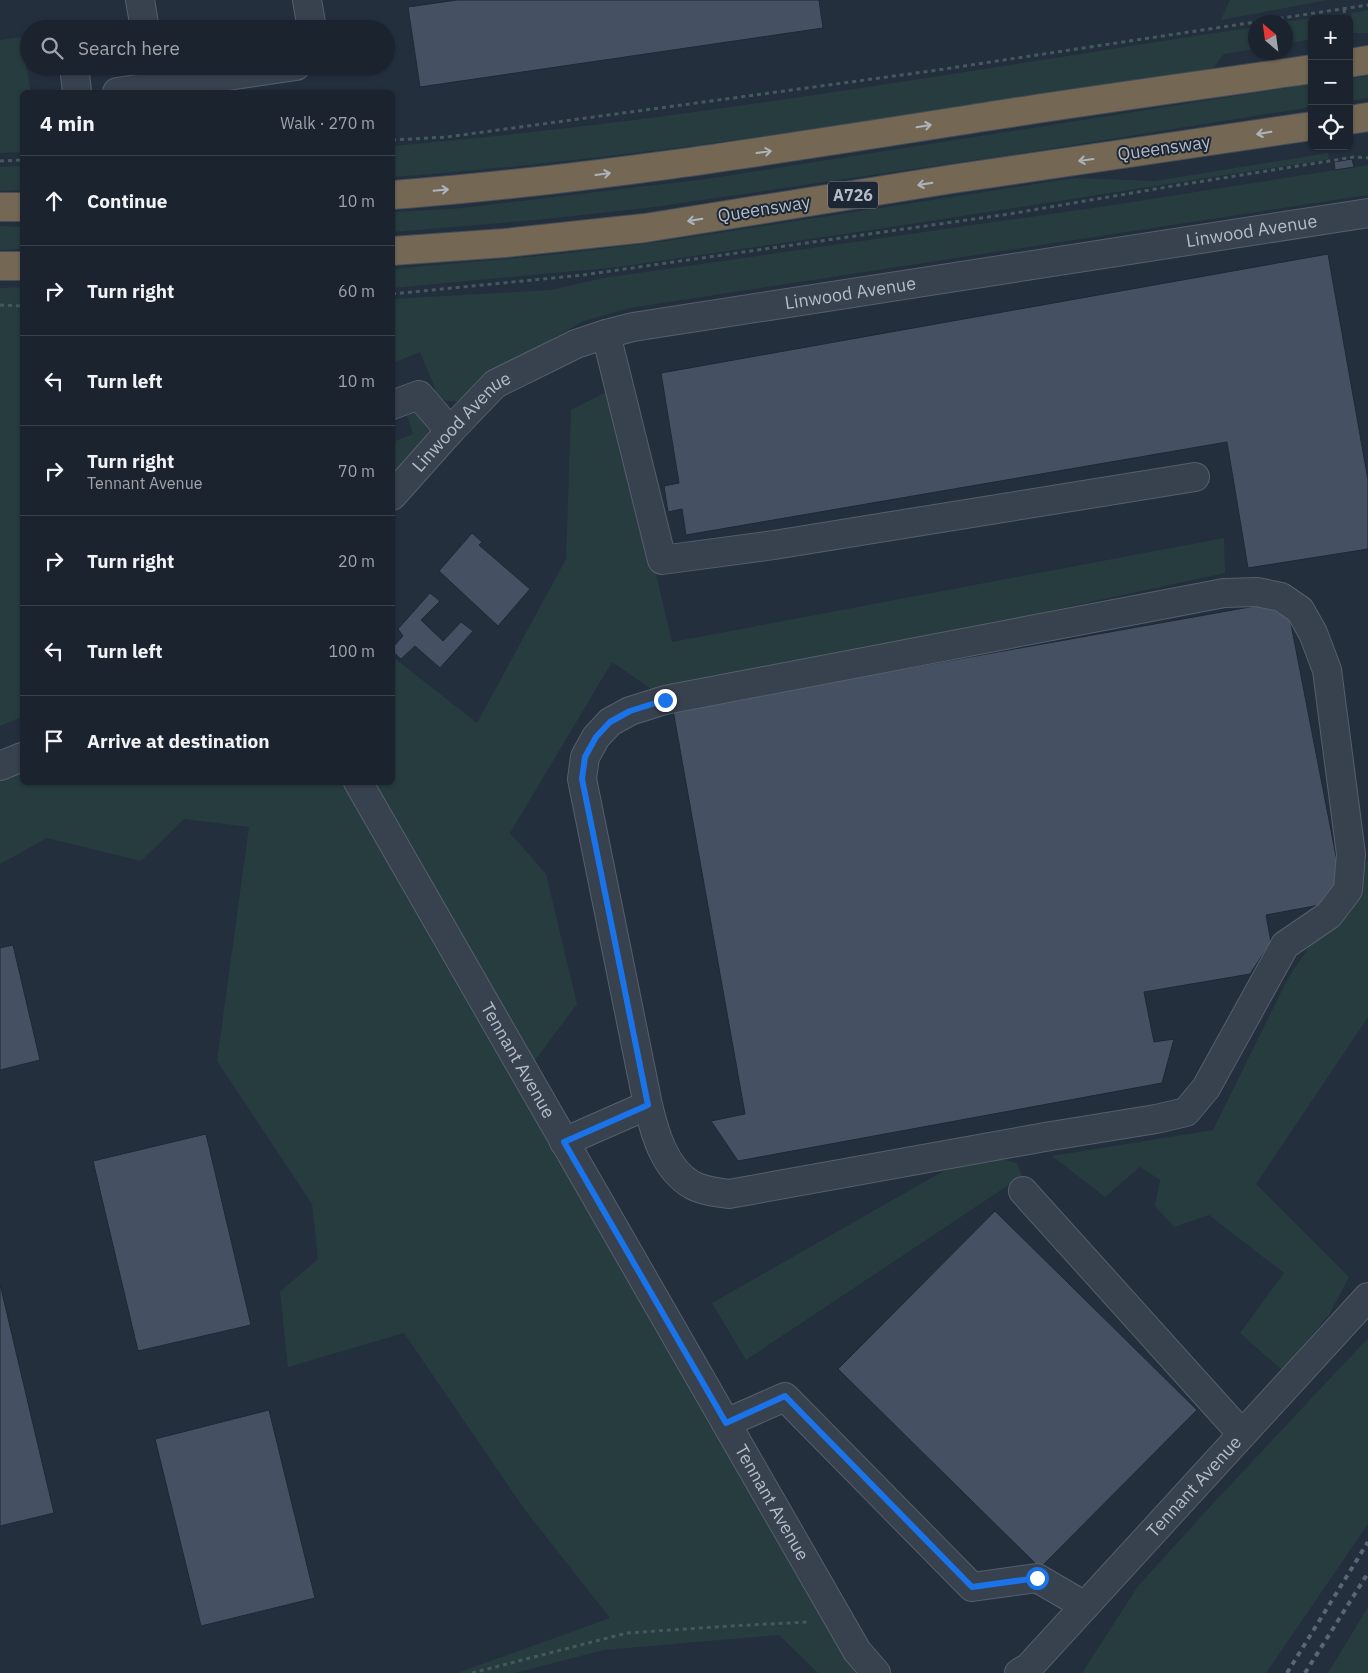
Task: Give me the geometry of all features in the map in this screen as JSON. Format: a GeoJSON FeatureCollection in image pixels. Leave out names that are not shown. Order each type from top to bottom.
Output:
{"type":"FeatureCollection","features":[{"type":"Feature","properties":{"kind":"highway"},"geometry":{"type":"LineString","coordinates":[[1353,62],[1368,60]]}},
{"type":"Feature","properties":{"kind":"highway"},"geometry":{"type":"LineString","coordinates":[[395,195],[592,176],[1308,70]]}},
{"type":"Feature","properties":{"kind":"highway"},"geometry":{"type":"LineString","coordinates":[[1353,119],[1368,117]]}},
{"type":"Feature","properties":{"kind":"highway","name":"Queensway"},"geometry":{"type":"LineString","coordinates":[[395,251],[645,228],[952,179],[1308,127]]}},
{"type":"Feature","properties":{"kind":"highway"},"geometry":{"type":"LineString","coordinates":[[0,207],[20,207]]}},
{"type":"Feature","properties":{"kind":"highway"},"geometry":{"type":"LineString","coordinates":[[0,266],[20,266]]}},
{"type":"Feature","properties":{"kind":"street"},"geometry":{"type":"LineString","coordinates":[[140,0],[143,20]]}},
{"type":"Feature","properties":{"kind":"street"},"geometry":{"type":"LineString","coordinates":[[308,0],[311,20]]}},
{"type":"Feature","properties":{"kind":"street"},"geometry":{"type":"LineString","coordinates":[[75,75],[78,90]]}},
{"type":"Feature","properties":{"kind":"street"},"geometry":{"type":"LineString","coordinates":[[122,90],[153,77],[179,75]]}},
{"type":"Feature","properties":{"kind":"street","name":"Linwood Avenue"},"geometry":{"type":"LineString","coordinates":[[395,493],[450,430],[495,384],[576,344],[606,334],[633,327],[1368,213]]}},
{"type":"Feature","properties":{"kind":"street"},"geometry":{"type":"LineString","coordinates":[[606,334],[662,560],[774,545],[1195,477]]}},
{"type":"Feature","properties":{"kind":"street"},"geometry":{"type":"LineString","coordinates":[[395,404],[419,396],[450,430]]}},
{"type":"Feature","properties":{"kind":"street"},"geometry":{"type":"LineString","coordinates":[[1256,592],[1281,597],[1300,610],[1314,633],[1326,670],[1351,854],[1348,890],[1329,915],[1285,945],[1206,1088],[1186,1112],[1156,1119],[1036,1138],[729,1194],[710,1192],[692,1185],[677,1172],[666,1157],[653,1128],[648,1105],[582,779],[585,757],[596,737],[610,722],[630,711],[665,700],[1224,593],[1256,592]]}},
{"type":"Feature","properties":{"kind":"street"},"geometry":{"type":"LineString","coordinates":[[0,766],[20,758]]}},
{"type":"Feature","properties":{"kind":"street","name":"Tennant Avenue"},"geometry":{"type":"LineString","coordinates":[[360,785],[837,1617],[857,1651],[876,1673]]}},
{"type":"Feature","properties":{"kind":"street"},"geometry":{"type":"LineString","coordinates":[[564,1142],[648,1105]]}},
{"type":"Feature","properties":{"kind":"street"},"geometry":{"type":"LineString","coordinates":[[1023,1191],[1242,1434]]}},
{"type":"Feature","properties":{"kind":"street","name":"Tennant Avenue"},"geometry":{"type":"LineString","coordinates":[[1019,1673],[1029,1667],[1368,1297]]}},
{"type":"Feature","properties":{"kind":"street"},"geometry":{"type":"LineString","coordinates":[[726,1423],[785,1396],[972,1587],[1037,1578],[1085,1606]]}},
{"type":"Feature","properties":{"kind":"path"},"geometry":{"type":"LineString","coordinates":[[395,140],[447,137],[901,75],[1368,5]]}},
{"type":"Feature","properties":{"kind":"path"},"geometry":{"type":"LineString","coordinates":[[1344,9],[1345,15]]}},
{"type":"Feature","properties":{"kind":"path"},"geometry":{"type":"LineString","coordinates":[[395,294],[583,275],[1009,214],[1173,186],[1354,158],[1368,158]]}},
{"type":"Feature","properties":{"kind":"path"},"geometry":{"type":"LineString","coordinates":[[0,161],[20,160]]}},
{"type":"Feature","properties":{"kind":"path"},"geometry":{"type":"LineString","coordinates":[[0,305],[20,306]]}},
{"type":"Feature","properties":{"kind":"path"},"geometry":{"type":"LineString","coordinates":[[472,1673],[627,1633],[810,1622],[837,1617]]}},
{"type":"Feature","properties":{"kind":"green space"},"geometry":{"type":"Polygon","coordinates":[[[1230,0],[1328,0],[1221,20],[1230,0]]]}},
{"type":"Feature","properties":{"kind":"green space"},"geometry":{"type":"Polygon","coordinates":[[[1368,10],[1368,33],[1353,33],[1353,15],[1351,13],[1368,10]]]}},
{"type":"Feature","properties":{"kind":"green space"},"geometry":{"type":"Polygon","coordinates":[[[1308,19],[1308,40],[1293,43],[1293,21],[1308,19]]]}},
{"type":"Feature","properties":{"kind":"green space"},"geometry":{"type":"Polygon","coordinates":[[[1248,28],[1248,50],[1224,54],[1213,68],[701,145],[496,168],[395,177],[395,146],[609,123],[825,93],[1248,28]]]}},
{"type":"Feature","properties":{"kind":"green space"},"geometry":{"type":"Polygon","coordinates":[[[20,37],[20,75],[28,75],[31,90],[20,90],[20,152],[0,153],[0,40],[20,37]]]}},
{"type":"Feature","properties":{"kind":"green space"},"geometry":{"type":"Polygon","coordinates":[[[1368,76],[1368,98],[1353,100],[1353,78],[1368,76]]]}},
{"type":"Feature","properties":{"kind":"green space"},"geometry":{"type":"Polygon","coordinates":[[[1308,85],[1308,108],[1029,152],[655,207],[536,220],[395,232],[395,212],[452,209],[706,179],[1308,85]]]}},
{"type":"Feature","properties":{"kind":"green space"},"geometry":{"type":"Polygon","coordinates":[[[1328,153],[1329,159],[885,228],[618,267],[395,288],[395,269],[560,254],[666,241],[1075,178],[1155,181],[1328,153]]]}},
{"type":"Feature","properties":{"kind":"green space"},"geometry":{"type":"Polygon","coordinates":[[[1368,165],[1368,195],[630,308],[584,321],[483,377],[459,401],[447,401],[431,393],[435,388],[420,352],[395,362],[395,299],[551,290],[603,278],[1113,205],[1368,165]]]}},
{"type":"Feature","properties":{"kind":"green space"},"geometry":{"type":"Polygon","coordinates":[[[20,166],[20,190],[0,191],[0,167],[20,166]]]}},
{"type":"Feature","properties":{"kind":"green space"},"geometry":{"type":"Polygon","coordinates":[[[0,226],[20,227],[20,249],[0,250],[0,226]]]}},
{"type":"Feature","properties":{"kind":"green space"},"geometry":{"type":"Polygon","coordinates":[[[20,287],[20,718],[0,726],[0,288],[20,287]]]}},
{"type":"Feature","properties":{"kind":"green space"},"geometry":{"type":"Polygon","coordinates":[[[612,389],[672,642],[1224,538],[1225,573],[660,695],[612,662],[510,833],[546,874],[577,1004],[518,1083],[863,1673],[818,1673],[779,1635],[604,1650],[515,1673],[457,1673],[610,1618],[525,1510],[404,1333],[288,1367],[280,1292],[318,1259],[312,1204],[217,1061],[249,827],[184,819],[141,861],[47,838],[0,864],[0,766],[20,758],[20,785],[395,785],[395,659],[477,723],[566,559],[571,410],[612,389]]]}},
{"type":"Feature","properties":{"kind":"green space"},"geometry":{"type":"Polygon","coordinates":[[[419,407],[430,424],[431,434],[395,472],[395,441],[413,434],[406,412],[419,407]]]}},
{"type":"Feature","properties":{"kind":"green space"},"geometry":{"type":"Polygon","coordinates":[[[1368,860],[1368,1017],[1256,1184],[1349,1277],[1329,1315],[1282,1370],[1240,1333],[1284,1273],[1209,1215],[1174,1227],[1155,1206],[1160,1180],[1140,1167],[1105,1197],[1052,1156],[1213,1130],[1288,978],[1368,860]]]}},
{"type":"Feature","properties":{"kind":"green space"},"geometry":{"type":"Polygon","coordinates":[[[975,1153],[1017,1163],[1022,1176],[746,1360],[712,1303],[975,1153]]]}},
{"type":"Feature","properties":{"kind":"green space"},"geometry":{"type":"Polygon","coordinates":[[[1368,1338],[1368,1524],[1266,1673],[1082,1673],[1138,1586],[1368,1338]]]}},
{"type":"Feature","properties":{"kind":"green space"},"geometry":{"type":"Polygon","coordinates":[[[1368,1607],[1368,1673],[1328,1673],[1368,1607]]]}},
{"type":"Feature","properties":{"kind":"building"},"geometry":{"type":"Polygon","coordinates":[[[457,0],[819,0],[823,28],[420,87],[408,7],[457,0]]]}},
{"type":"Feature","properties":{"kind":"building"},"geometry":{"type":"Polygon","coordinates":[[[1352,159],[1354,167],[1335,170],[1334,162],[1352,159]]]}},
{"type":"Feature","properties":{"kind":"building"},"geometry":{"type":"Polygon","coordinates":[[[1328,254],[1368,480],[1368,549],[1248,568],[1227,442],[686,535],[682,509],[668,512],[664,486],[679,483],[661,373],[1328,254]]]}},
{"type":"Feature","properties":{"kind":"building"},"geometry":{"type":"Polygon","coordinates":[[[472,533],[482,542],[479,545],[530,589],[498,626],[439,571],[472,533]]]}},
{"type":"Feature","properties":{"kind":"building"},"geometry":{"type":"Polygon","coordinates":[[[430,593],[440,601],[421,620],[443,641],[461,622],[473,631],[440,668],[415,646],[401,659],[395,654],[395,645],[403,636],[398,629],[430,593]]]}},
{"type":"Feature","properties":{"kind":"building"},"geometry":{"type":"Polygon","coordinates":[[[1272,603],[1290,619],[1341,882],[1325,904],[1266,915],[1271,942],[1250,974],[1144,992],[1154,1042],[1174,1039],[1162,1083],[738,1161],[711,1121],[745,1114],[673,710],[1272,603]]]}},
{"type":"Feature","properties":{"kind":"building"},"geometry":{"type":"Polygon","coordinates":[[[13,945],[40,1060],[0,1070],[0,948],[13,945]]]}},
{"type":"Feature","properties":{"kind":"building"},"geometry":{"type":"Polygon","coordinates":[[[206,1134],[251,1325],[138,1351],[93,1161],[206,1134]]]}},
{"type":"Feature","properties":{"kind":"building"},"geometry":{"type":"Polygon","coordinates":[[[995,1211],[1197,1410],[1040,1568],[838,1369],[995,1211]]]}},
{"type":"Feature","properties":{"kind":"building"},"geometry":{"type":"Polygon","coordinates":[[[0,1284],[54,1513],[0,1526],[0,1284]]]}},
{"type":"Feature","properties":{"kind":"building"},"geometry":{"type":"Polygon","coordinates":[[[269,1410],[315,1598],[201,1626],[155,1439],[269,1410]]]}},
{"type":"Feature","properties":{"kind":"railway"},"geometry":{"type":"LineString","coordinates":[[1287,1673],[1368,1542]]}},
{"type":"Feature","properties":{"kind":"railway"},"geometry":{"type":"LineString","coordinates":[[1305,1673],[1368,1573]]}},
{"type":"Feature","properties":{"kind":"route"},"geometry":{"type":"LineString","coordinates":[[665,700],[630,711],[610,722],[596,737],[585,757],[582,779],[648,1105],[564,1142],[726,1423],[785,1396],[972,1587],[1037,1578]]}}]}
